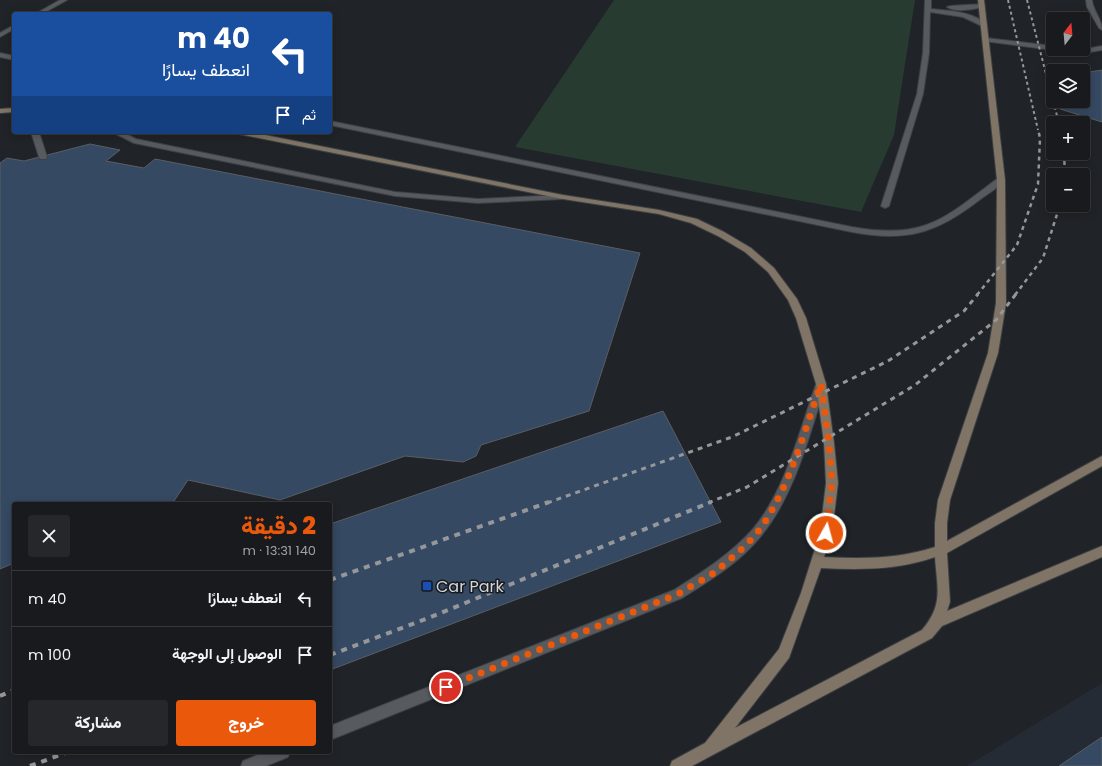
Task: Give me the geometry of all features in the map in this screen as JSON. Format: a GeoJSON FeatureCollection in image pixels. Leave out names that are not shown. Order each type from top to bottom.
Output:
{"type":"FeatureCollection","features":[{"type":"Feature","properties":{"kind":"main road"},"geometry":{"type":"LineString","coordinates":[[677,766],[927,634],[937,622],[944,602],[941,523],[944,500],[993,353],[1001,303],[1001,180],[982,3]]}},
{"type":"Feature","properties":{"kind":"main road"},"geometry":{"type":"LineString","coordinates":[[0,111],[12,110]]}},
{"type":"Feature","properties":{"kind":"main road"},"geometry":{"type":"LineString","coordinates":[[249,134],[563,197],[659,212],[701,224],[748,250],[771,270],[792,298],[801,318],[821,384],[829,443],[832,483],[826,533],[818,562],[784,653],[709,750]]}},
{"type":"Feature","properties":{"kind":"main road"},"geometry":{"type":"LineString","coordinates":[[818,562],[893,564],[919,558],[941,550],[1102,461]]}},
{"type":"Feature","properties":{"kind":"main road"},"geometry":{"type":"LineString","coordinates":[[937,622],[1102,551]]}},
{"type":"Feature","properties":{"kind":"lane"},"geometry":{"type":"LineString","coordinates":[[42,12],[64,0]]}},
{"type":"Feature","properties":{"kind":"lane"},"geometry":{"type":"LineString","coordinates":[[1090,0],[1090,6],[1102,28]]}},
{"type":"Feature","properties":{"kind":"lane"},"geometry":{"type":"LineString","coordinates":[[928,5],[961,8],[982,3]]}},
{"type":"Feature","properties":{"kind":"lane"},"geometry":{"type":"LineString","coordinates":[[928,5],[962,15],[984,25]]}},
{"type":"Feature","properties":{"kind":"lane"},"geometry":{"type":"LineString","coordinates":[[886,206],[920,94],[928,5]]}},
{"type":"Feature","properties":{"kind":"lane"},"geometry":{"type":"LineString","coordinates":[[0,35],[12,28]]}},
{"type":"Feature","properties":{"kind":"lane"},"geometry":{"type":"LineString","coordinates":[[986,40],[1046,47]]}},
{"type":"Feature","properties":{"kind":"lane"},"geometry":{"type":"LineString","coordinates":[[1090,50],[1102,48]]}},
{"type":"Feature","properties":{"kind":"lane"},"geometry":{"type":"LineString","coordinates":[[0,55],[12,58]]}},
{"type":"Feature","properties":{"kind":"lane"},"geometry":{"type":"LineString","coordinates":[[332,123],[826,225],[885,234],[910,233],[931,226],[948,218],[1001,180]]}},
{"type":"Feature","properties":{"kind":"lane"},"geometry":{"type":"LineString","coordinates":[[36,134],[43,156]]}},
{"type":"Feature","properties":{"kind":"lane"},"geometry":{"type":"LineString","coordinates":[[120,134],[134,141],[395,194],[478,201],[563,197]]}},
{"type":"Feature","properties":{"kind":"lane"},"geometry":{"type":"LineString","coordinates":[[332,732],[678,594],[714,572],[744,547],[766,521],[782,492],[821,384]]}},
{"type":"Feature","properties":{"kind":"lane"},"geometry":{"type":"LineString","coordinates":[[248,766],[278,754]]}},
{"type":"Feature","properties":{"kind":"shaded area"},"geometry":{"type":"Polygon","coordinates":[[[1102,683],[1102,766],[967,766],[1102,683]]]}},
{"type":"Feature","properties":{"kind":"green space"},"geometry":{"type":"Polygon","coordinates":[[[614,0],[915,0],[894,135],[861,212],[515,147],[614,0]]]}},
{"type":"Feature","properties":{"kind":"building"},"geometry":{"type":"Polygon","coordinates":[[[1102,70],[1102,122],[1090,118],[1090,116],[1083,116],[1060,108],[1090,108],[1090,72],[1102,70]]]}},
{"type":"Feature","properties":{"kind":"building"},"geometry":{"type":"Polygon","coordinates":[[[90,144],[120,150],[106,161],[144,168],[155,159],[640,253],[589,411],[481,445],[476,456],[463,462],[405,456],[280,500],[188,480],[173,502],[12,502],[12,564],[0,569],[0,163],[7,158],[24,161],[90,144]]]}},
{"type":"Feature","properties":{"kind":"building"},"geometry":{"type":"Polygon","coordinates":[[[663,411],[721,522],[332,669],[332,523],[663,411]]]}},
{"type":"Feature","properties":{"kind":"building"},"geometry":{"type":"Polygon","coordinates":[[[1102,737],[1102,766],[1059,766],[1102,737]]]}},
{"type":"Feature","properties":{"kind":"railway"},"geometry":{"type":"LineString","coordinates":[[1008,0],[1038,130]]}},
{"type":"Feature","properties":{"kind":"railway"},"geometry":{"type":"LineString","coordinates":[[1027,0],[1057,116]]}},
{"type":"Feature","properties":{"kind":"railway"},"geometry":{"type":"LineString","coordinates":[[977,295],[1017,245],[1038,184],[1040,138],[1038,129]]}},
{"type":"Feature","properties":{"kind":"railway"},"geometry":{"type":"LineString","coordinates":[[1064,160],[1065,168]]}},
{"type":"Feature","properties":{"kind":"railway"},"geometry":{"type":"LineString","coordinates":[[1015,295],[1043,258],[1058,212]]}},
{"type":"Feature","properties":{"kind":"railway"},"geometry":{"type":"LineString","coordinates":[[547,503],[732,437],[888,361],[964,311],[978,294]]}},
{"type":"Feature","properties":{"kind":"railway"},"geometry":{"type":"LineString","coordinates":[[708,503],[747,487],[915,385],[996,320],[1016,294]]}},
{"type":"Feature","properties":{"kind":"railway"},"geometry":{"type":"LineString","coordinates":[[332,579],[549,502]]}},
{"type":"Feature","properties":{"kind":"railway"},"geometry":{"type":"LineString","coordinates":[[332,654],[431,617],[711,502]]}},
{"type":"Feature","properties":{"kind":"railway"},"geometry":{"type":"LineString","coordinates":[[0,696],[12,691]]}},
{"type":"Feature","properties":{"kind":"railway"},"geometry":{"type":"LineString","coordinates":[[30,766],[63,754]]}},
{"type":"Feature","properties":{"kind":"place","name":"Car Park"},"geometry":{"type":"Point","coordinates":[427,586]}},
{"type":"Feature","properties":{"kind":"route"},"geometry":{"type":"LineString","coordinates":[[446,687],[678,594],[714,572],[744,547],[766,521],[782,492],[821,384],[829,443],[832,483],[826,533]]}}]}
